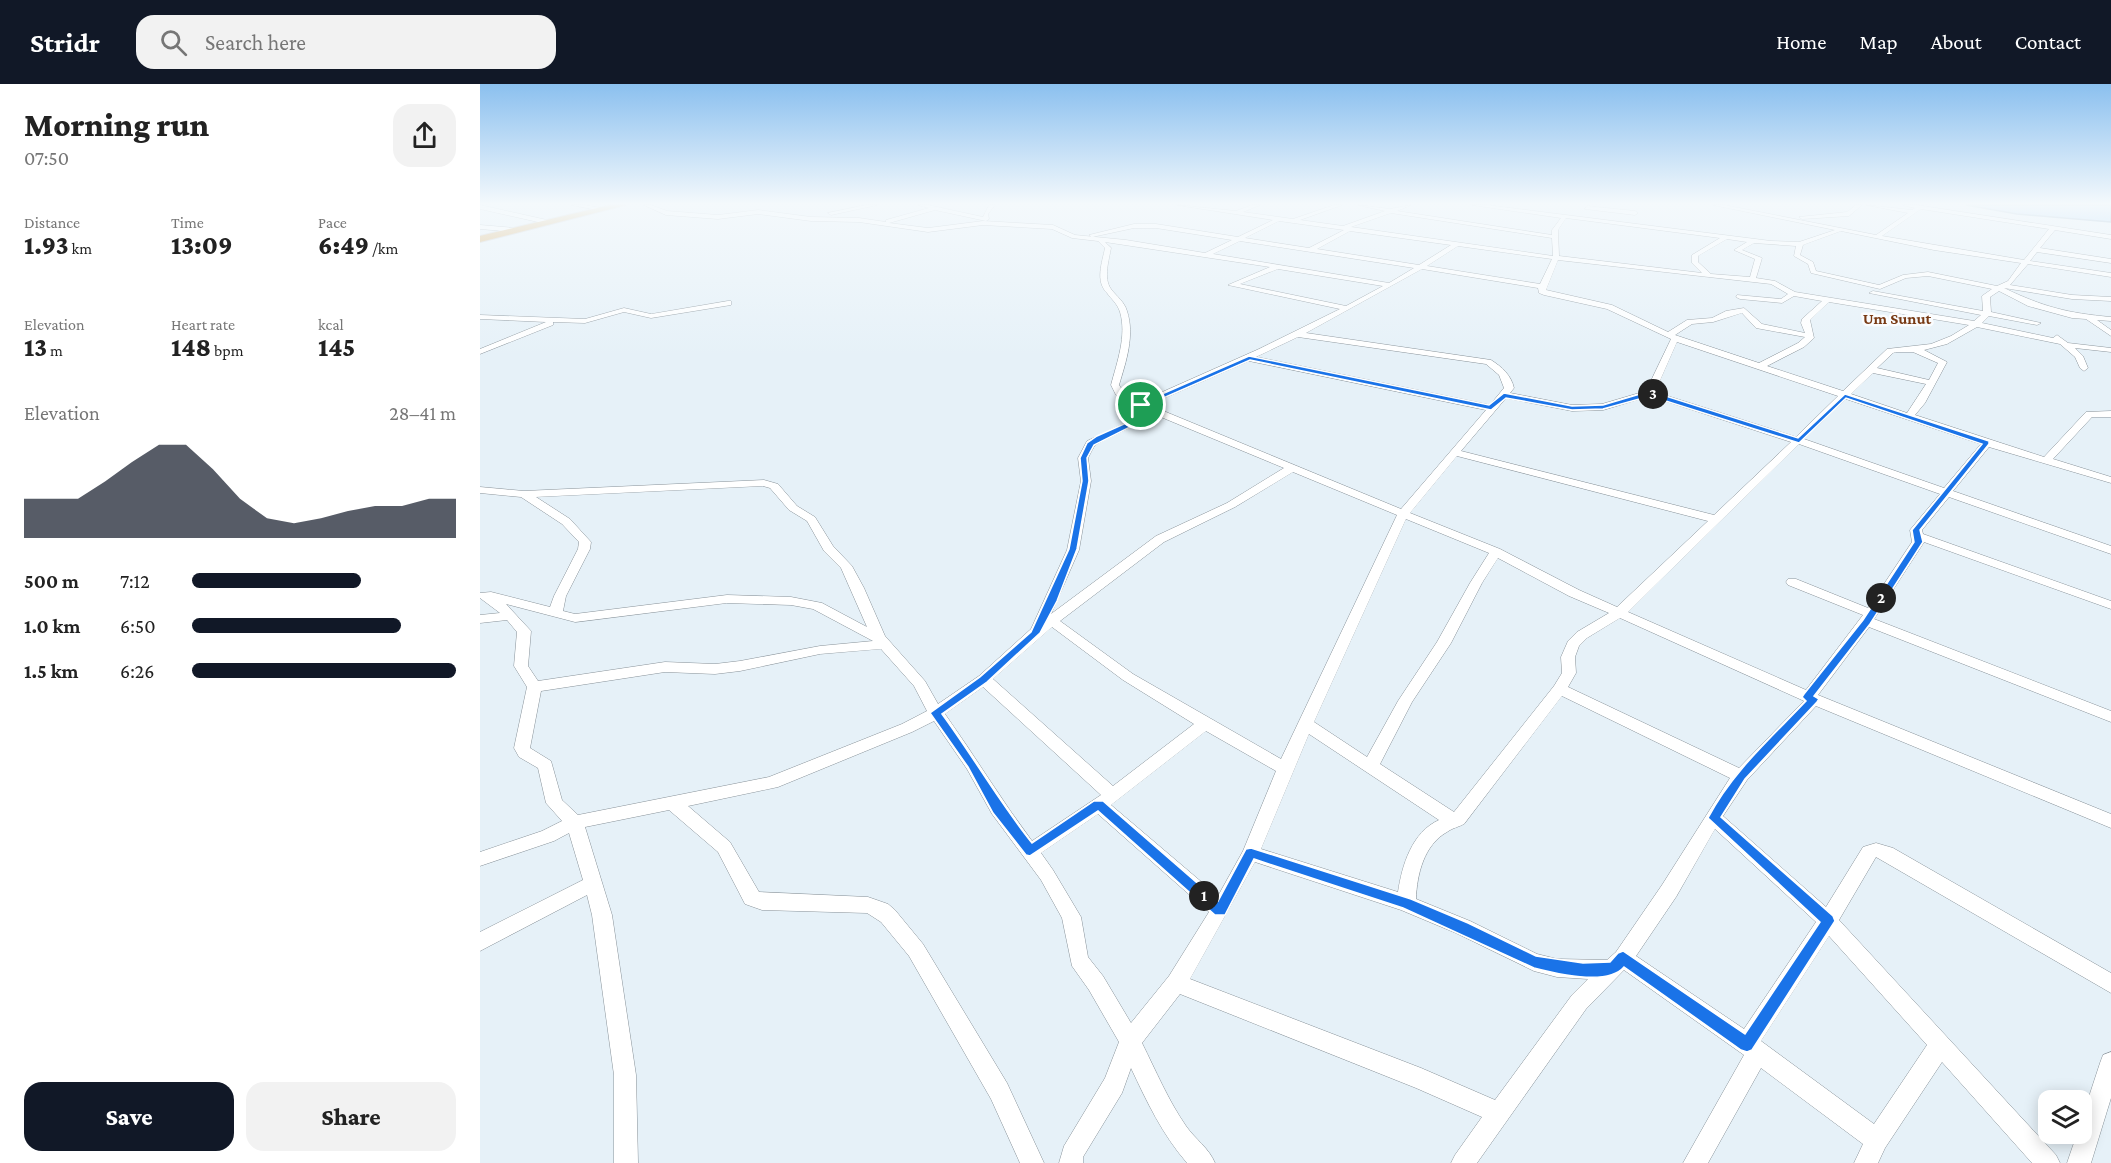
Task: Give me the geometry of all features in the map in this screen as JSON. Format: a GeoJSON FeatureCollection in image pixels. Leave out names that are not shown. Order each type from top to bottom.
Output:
{"type":"FeatureCollection","features":[{"type":"Feature","properties":{"kind":"street"},"geometry":{"type":"LineString","coordinates":[[1107,255],[1104,283],[1108,291],[1121,303],[1125,323],[1124,351],[1115,389],[1141,405],[1496,552],[1554,583],[1811,698],[2111,821]]}},
{"type":"Feature","properties":{"kind":"street"},"geometry":{"type":"LineString","coordinates":[[1200,255],[1390,285]]}},
{"type":"Feature","properties":{"kind":"street"},"geometry":{"type":"LineString","coordinates":[[1305,255],[1281,268],[1232,284],[1345,308]]}},
{"type":"Feature","properties":{"kind":"street"},"geometry":{"type":"LineString","coordinates":[[1341,255],[1542,286]]}},
{"type":"Feature","properties":{"kind":"street"},"geometry":{"type":"LineString","coordinates":[[1141,405],[1249,358],[1297,334],[1421,268],[1439,255]]}},
{"type":"Feature","properties":{"kind":"street"},"geometry":{"type":"LineString","coordinates":[[1543,255],[1712,277],[1732,285],[1752,281],[1777,283],[1793,294],[1976,324],[2066,344],[2111,350]]}},
{"type":"Feature","properties":{"kind":"street"},"geometry":{"type":"LineString","coordinates":[[1695,255],[1695,263],[1712,277]]}},
{"type":"Feature","properties":{"kind":"street"},"geometry":{"type":"LineString","coordinates":[[1752,255],[1759,258],[1752,281]]}},
{"type":"Feature","properties":{"kind":"street"},"geometry":{"type":"LineString","coordinates":[[1797,255],[1811,263],[1813,272],[1877,290],[2037,323],[2079,356],[2084,368]]}},
{"type":"Feature","properties":{"kind":"street"},"geometry":{"type":"LineString","coordinates":[[1928,274],[1931,255]]}},
{"type":"Feature","properties":{"kind":"street"},"geometry":{"type":"LineString","coordinates":[[1979,255],[2111,275]]}},
{"type":"Feature","properties":{"kind":"street"},"geometry":{"type":"LineString","coordinates":[[1987,314],[1986,296],[2003,287],[2032,255]]}},
{"type":"Feature","properties":{"kind":"street"},"geometry":{"type":"LineString","coordinates":[[2077,255],[2111,261]]}},
{"type":"Feature","properties":{"kind":"street"},"geometry":{"type":"LineString","coordinates":[[1556,258],[1542,286],[1542,291],[1608,307],[1672,336],[1845,396],[1987,443],[2111,480]]}},
{"type":"Feature","properties":{"kind":"street"},"geometry":{"type":"LineString","coordinates":[[1866,306],[1877,290],[1905,276],[1928,274],[2072,297],[2111,298]]}},
{"type":"Feature","properties":{"kind":"street"},"geometry":{"type":"LineString","coordinates":[[1732,285],[1740,297],[1745,300],[1744,310],[1758,326],[1811,336]]}},
{"type":"Feature","properties":{"kind":"street"},"geometry":{"type":"LineString","coordinates":[[2003,287],[2031,304],[2089,318],[2110,317]]}},
{"type":"Feature","properties":{"kind":"street"},"geometry":{"type":"LineString","coordinates":[[1740,297],[1782,301],[1793,294]]}},
{"type":"Feature","properties":{"kind":"street"},"geometry":{"type":"LineString","coordinates":[[1811,336],[1805,323],[1806,319],[1827,300]]}},
{"type":"Feature","properties":{"kind":"street"},"geometry":{"type":"LineString","coordinates":[[480,317],[555,321],[589,320],[624,310],[651,316],[728,303]]}},
{"type":"Feature","properties":{"kind":"street"},"geometry":{"type":"LineString","coordinates":[[2031,304],[2030,310],[2037,323]]}},
{"type":"Feature","properties":{"kind":"street"},"geometry":{"type":"LineString","coordinates":[[1650,393],[1672,336],[1690,322],[1713,320],[1744,310]]}},
{"type":"Feature","properties":{"kind":"street"},"geometry":{"type":"LineString","coordinates":[[1406,903],[1407,883],[1422,846],[1437,829],[1455,821],[1560,689],[1569,673],[1568,657],[1573,644],[1582,635],[1619,613],[1890,351],[1916,350],[1945,342],[1976,324],[1987,314]]}},
{"type":"Feature","properties":{"kind":"street"},"geometry":{"type":"LineString","coordinates":[[2089,318],[2111,334]]}},
{"type":"Feature","properties":{"kind":"street"},"geometry":{"type":"LineString","coordinates":[[480,352],[555,321]]}},
{"type":"Feature","properties":{"kind":"street"},"geometry":{"type":"LineString","coordinates":[[1071,1163],[1072,1154],[1114,1084],[1130,1041],[1176,983],[1251,853],[1305,723],[1403,514],[1504,395],[1509,382],[1488,362],[1297,334]]}},
{"type":"Feature","properties":{"kind":"street"},"geometry":{"type":"LineString","coordinates":[[1760,366],[1801,345],[1811,336]]}},
{"type":"Feature","properties":{"kind":"street"},"geometry":{"type":"LineString","coordinates":[[1909,416],[1932,383],[1943,360],[1916,350]]}},
{"type":"Feature","properties":{"kind":"street"},"geometry":{"type":"LineString","coordinates":[[1249,358],[1491,408]]}},
{"type":"Feature","properties":{"kind":"street"},"geometry":{"type":"LineString","coordinates":[[1872,370],[1932,383]]}},
{"type":"Feature","properties":{"kind":"street"},"geometry":{"type":"LineString","coordinates":[[1504,395],[1572,408],[1603,407],[1650,393],[1799,441],[2111,550]]}},
{"type":"Feature","properties":{"kind":"street"},"geometry":{"type":"LineString","coordinates":[[1035,633],[1052,601],[1073,549],[1086,481],[1083,458],[1087,450],[1091,443],[1100,438],[1156,412]]}},
{"type":"Feature","properties":{"kind":"street"},"geometry":{"type":"LineString","coordinates":[[2046,461],[2089,414],[2111,414]]}},
{"type":"Feature","properties":{"kind":"street"},"geometry":{"type":"LineString","coordinates":[[1462,1163],[1579,1002],[1618,963],[1669,891],[1724,799],[1741,776],[1811,698],[1869,618],[1918,542],[1916,530],[1987,443]]}},
{"type":"Feature","properties":{"kind":"street"},"geometry":{"type":"LineString","coordinates":[[1456,453],[1715,519]]}},
{"type":"Feature","properties":{"kind":"street"},"geometry":{"type":"LineString","coordinates":[[480,859],[548,836],[575,822],[772,783],[886,738],[936,713],[984,679],[1035,633],[1160,539],[1238,501],[1292,468]]}},
{"type":"Feature","properties":{"kind":"street"},"geometry":{"type":"LineString","coordinates":[[480,490],[524,494],[602,492],[749,482],[774,486],[793,508],[811,519],[828,548],[846,566],[882,641],[920,684],[936,713],[973,765],[998,809],[1058,892],[1071,917],[1079,960],[1096,983],[1130,1041],[1163,1111],[1179,1136],[1203,1163]]}},
{"type":"Feature","properties":{"kind":"street"},"geometry":{"type":"LineString","coordinates":[[524,494],[550,511],[580,535],[585,542],[584,549],[560,596],[555,614]]}},
{"type":"Feature","properties":{"kind":"street"},"geometry":{"type":"LineString","coordinates":[[1917,536],[2111,605]]}},
{"type":"Feature","properties":{"kind":"street"},"geometry":{"type":"LineString","coordinates":[[1371,765],[1405,701],[1444,643],[1476,583],[1496,552]]}},
{"type":"Feature","properties":{"kind":"street"},"geometry":{"type":"LineString","coordinates":[[1792,582],[1869,618],[2111,717]]}},
{"type":"Feature","properties":{"kind":"street"},"geometry":{"type":"LineString","coordinates":[[482,594],[575,618],[727,599],[791,601],[817,606],[882,641]]}},
{"type":"Feature","properties":{"kind":"street"},"geometry":{"type":"LineString","coordinates":[[482,594],[511,616],[524,631],[521,666],[534,687],[522,748],[525,753],[545,765],[554,803],[575,822],[602,915],[625,1075],[626,1163]]}},
{"type":"Feature","properties":{"kind":"street"},"geometry":{"type":"LineString","coordinates":[[480,619],[511,616]]}},
{"type":"Feature","properties":{"kind":"street"},"geometry":{"type":"LineString","coordinates":[[1052,621],[1128,677],[1260,756],[1285,768]]}},
{"type":"Feature","properties":{"kind":"street"},"geometry":{"type":"LineString","coordinates":[[534,687],[665,667],[715,669],[740,666],[820,650],[882,641]]}},
{"type":"Feature","properties":{"kind":"street"},"geometry":{"type":"LineString","coordinates":[[984,679],[1105,800],[1220,910]]}},
{"type":"Feature","properties":{"kind":"street"},"geometry":{"type":"LineString","coordinates":[[1560,689],[1741,776]]}},
{"type":"Feature","properties":{"kind":"street"},"geometry":{"type":"LineString","coordinates":[[1030,851],[1105,800],[1206,723]]}},
{"type":"Feature","properties":{"kind":"street"},"geometry":{"type":"LineString","coordinates":[[1305,723],[1455,821]]}},
{"type":"Feature","properties":{"kind":"street"},"geometry":{"type":"LineString","coordinates":[[674,804],[724,848],[752,898],[762,902],[868,905],[888,916],[916,950],[945,996],[999,1091],[1032,1163]]}},
{"type":"Feature","properties":{"kind":"street"},"geometry":{"type":"LineString","coordinates":[[1714,818],[1828,921],[2048,1163]]}},
{"type":"Feature","properties":{"kind":"street"},"geometry":{"type":"LineString","coordinates":[[1695,1163],[1752,1048],[1869,852],[1876,850],[1887,853],[2111,984]]}},
{"type":"Feature","properties":{"kind":"street"},"geometry":{"type":"LineString","coordinates":[[1251,853],[1406,903],[1463,927],[1534,962],[1566,968],[1618,963],[1752,1048],[1877,1140]]}},
{"type":"Feature","properties":{"kind":"street"},"geometry":{"type":"LineString","coordinates":[[480,942],[593,883]]}},
{"type":"Feature","properties":{"kind":"street"},"geometry":{"type":"LineString","coordinates":[[1176,983],[1421,1079],[1498,1113]]}},
{"type":"Feature","properties":{"kind":"street"},"geometry":{"type":"LineString","coordinates":[[1866,1163],[1877,1140],[1940,1045]]}},
{"type":"Feature","properties":{"kind":"street"},"geometry":{"type":"LineString","coordinates":[[2079,1163],[2111,1063]]}},
{"type":"Feature","properties":{"kind":"district","name":"Um Sunut"},"geometry":{"type":"Point","coordinates":[1897,318]}},
{"type":"Feature","properties":{"kind":"route"},"geometry":{"type":"LineString","coordinates":[[1249,358],[1491,408],[1504,395],[1536,403],[1572,408],[1603,407],[1628,402],[1650,393],[1799,441],[1845,396],[1987,443],[1915,531],[1918,542],[1866,621],[1808,697],[1814,699],[1741,776],[1724,799],[1714,818],[1828,921],[1747,1044],[1623,957],[1613,969],[1557,968],[1534,962],[1463,927],[1406,903],[1390,900],[1251,853],[1220,910],[1099,805],[1030,851],[998,809],[973,765],[936,713],[984,679],[1035,633],[1052,601],[1073,549],[1086,481],[1083,458],[1091,443],[1156,412],[1141,405],[1249,358]]}}]}
